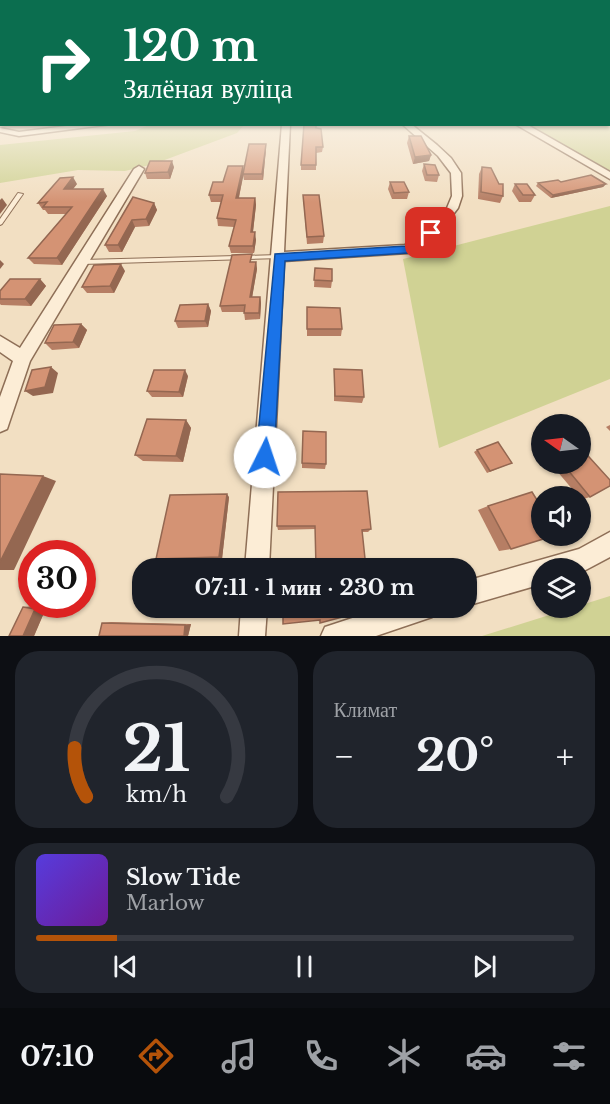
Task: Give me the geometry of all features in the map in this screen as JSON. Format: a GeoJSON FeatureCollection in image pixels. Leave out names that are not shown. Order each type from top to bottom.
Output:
{"type":"FeatureCollection","features":[{"type":"Feature","properties":{"kind":"street"},"geometry":{"type":"LineString","coordinates":[[258,558],[285,143]]}},
{"type":"Feature","properties":{"kind":"street"},"geometry":{"type":"LineString","coordinates":[[279,257],[408,249],[421,243],[442,223],[454,205],[459,186],[456,172],[425,143]]}},
{"type":"Feature","properties":{"kind":"street"},"geometry":{"type":"LineString","coordinates":[[552,143],[610,176]]}},
{"type":"Feature","properties":{"kind":"street"},"geometry":{"type":"LineString","coordinates":[[0,423],[22,359],[139,170]]}},
{"type":"Feature","properties":{"kind":"street"},"geometry":{"type":"LineString","coordinates":[[0,343],[22,359]]}},
{"type":"Feature","properties":{"kind":"street"},"geometry":{"type":"LineString","coordinates":[[587,558],[610,544]]}},
{"type":"Feature","properties":{"kind":"street"},"geometry":{"type":"LineString","coordinates":[[477,591],[531,575]]}},
{"type":"Feature","properties":{"kind":"street"},"geometry":{"type":"LineString","coordinates":[[252,636],[253,618]]}},
{"type":"Feature","properties":{"kind":"street"},"geometry":{"type":"LineString","coordinates":[[334,636],[391,618]]}},
{"type":"Feature","properties":{"kind":"lane"},"geometry":{"type":"LineString","coordinates":[[0,223],[20,194]]}},
{"type":"Feature","properties":{"kind":"lane"},"geometry":{"type":"LineString","coordinates":[[82,262],[279,257]]}},
{"type":"Feature","properties":{"kind":"green space"},"geometry":{"type":"Polygon","coordinates":[[[22,143],[211,143],[154,164],[125,171],[78,170],[0,183],[0,145],[22,143]]]}},
{"type":"Feature","properties":{"kind":"green space"},"geometry":{"type":"Polygon","coordinates":[[[557,143],[610,143],[610,171],[557,143]]]}},
{"type":"Feature","properties":{"kind":"green space"},"geometry":{"type":"Polygon","coordinates":[[[610,206],[610,379],[439,448],[403,259],[610,206]]]}},
{"type":"Feature","properties":{"kind":"green space"},"geometry":{"type":"Polygon","coordinates":[[[610,596],[610,636],[482,636],[540,618],[591,618],[591,602],[610,596]]]}},
{"type":"Feature","properties":{"kind":"building"},"geometry":{"type":"Polygon","coordinates":[[[303,143],[323,143],[323,147],[316,147],[316,165],[301,165],[303,143]]]}},
{"type":"Feature","properties":{"kind":"building"},"geometry":{"type":"Polygon","coordinates":[[[411,143],[425,143],[431,155],[415,157],[411,143]]]}},
{"type":"Feature","properties":{"kind":"building"},"geometry":{"type":"Polygon","coordinates":[[[249,144],[266,144],[262,174],[243,174],[249,144]]]}},
{"type":"Feature","properties":{"kind":"building"},"geometry":{"type":"Polygon","coordinates":[[[150,161],[172,161],[168,172],[145,173],[150,161]]]}},
{"type":"Feature","properties":{"kind":"building"},"geometry":{"type":"Polygon","coordinates":[[[424,164],[435,165],[439,175],[427,175],[424,164]]]}},
{"type":"Feature","properties":{"kind":"building"},"geometry":{"type":"Polygon","coordinates":[[[228,166],[243,166],[236,198],[255,198],[251,232],[255,232],[253,246],[229,246],[236,220],[217,218],[223,195],[209,195],[213,182],[223,182],[228,166]]]}},
{"type":"Feature","properties":{"kind":"building"},"geometry":{"type":"Polygon","coordinates":[[[482,167],[491,168],[499,184],[503,184],[503,196],[481,192],[482,167]]]}},
{"type":"Feature","properties":{"kind":"building"},"geometry":{"type":"Polygon","coordinates":[[[591,175],[606,184],[553,195],[538,183],[558,180],[561,182],[591,175]]]}},
{"type":"Feature","properties":{"kind":"building"},"geometry":{"type":"Polygon","coordinates":[[[73,177],[64,189],[103,189],[57,258],[28,258],[72,207],[43,207],[47,202],[38,203],[60,178],[73,177]]]}},
{"type":"Feature","properties":{"kind":"building"},"geometry":{"type":"Polygon","coordinates":[[[390,182],[404,182],[409,192],[394,193],[390,182]]]}},
{"type":"Feature","properties":{"kind":"building"},"geometry":{"type":"Polygon","coordinates":[[[515,184],[527,184],[535,195],[523,195],[515,184]]]}},
{"type":"Feature","properties":{"kind":"building"},"geometry":{"type":"Polygon","coordinates":[[[303,195],[319,195],[324,236],[307,237],[303,195]]]}},
{"type":"Feature","properties":{"kind":"building"},"geometry":{"type":"Polygon","coordinates":[[[133,197],[154,203],[146,219],[132,220],[118,245],[105,245],[133,197]]]}},
{"type":"Feature","properties":{"kind":"building"},"geometry":{"type":"Polygon","coordinates":[[[252,254],[250,262],[256,262],[250,297],[260,297],[259,313],[244,313],[245,305],[220,306],[232,255],[252,254]]]}},
{"type":"Feature","properties":{"kind":"building"},"geometry":{"type":"Polygon","coordinates":[[[121,264],[110,286],[82,287],[94,265],[121,264]]]}},
{"type":"Feature","properties":{"kind":"building"},"geometry":{"type":"Polygon","coordinates":[[[315,268],[332,269],[332,281],[314,280],[315,268]]]}},
{"type":"Feature","properties":{"kind":"building"},"geometry":{"type":"Polygon","coordinates":[[[10,279],[40,279],[25,299],[0,299],[0,291],[10,279]]]}},
{"type":"Feature","properties":{"kind":"building"},"geometry":{"type":"Polygon","coordinates":[[[208,304],[205,321],[175,321],[180,305],[208,304]]]}},
{"type":"Feature","properties":{"kind":"building"},"geometry":{"type":"Polygon","coordinates":[[[307,307],[340,308],[342,329],[307,329],[307,307]]]}},
{"type":"Feature","properties":{"kind":"building"},"geometry":{"type":"Polygon","coordinates":[[[81,324],[73,342],[45,343],[54,325],[81,324]]]}},
{"type":"Feature","properties":{"kind":"building"},"geometry":{"type":"Polygon","coordinates":[[[51,367],[45,387],[25,391],[32,370],[51,367]]]}},
{"type":"Feature","properties":{"kind":"building"},"geometry":{"type":"Polygon","coordinates":[[[334,369],[362,370],[364,397],[335,396],[334,369]]]}},
{"type":"Feature","properties":{"kind":"building"},"geometry":{"type":"Polygon","coordinates":[[[154,370],[185,370],[179,392],[147,391],[154,370]]]}},
{"type":"Feature","properties":{"kind":"building"},"geometry":{"type":"Polygon","coordinates":[[[147,419],[186,420],[176,456],[135,455],[147,419]]]}},
{"type":"Feature","properties":{"kind":"building"},"geometry":{"type":"Polygon","coordinates":[[[303,431],[326,432],[326,464],[302,463],[303,431]]]}},
{"type":"Feature","properties":{"kind":"building"},"geometry":{"type":"Polygon","coordinates":[[[498,442],[512,463],[490,471],[477,450],[498,442]]]}},
{"type":"Feature","properties":{"kind":"building"},"geometry":{"type":"Polygon","coordinates":[[[591,459],[610,480],[610,486],[591,496],[591,486],[581,486],[571,474],[591,474],[591,459]]]}},
{"type":"Feature","properties":{"kind":"building"},"geometry":{"type":"Polygon","coordinates":[[[0,474],[43,476],[0,562],[0,474]]]}},
{"type":"Feature","properties":{"kind":"building"},"geometry":{"type":"Polygon","coordinates":[[[367,491],[371,529],[362,530],[365,558],[316,558],[315,526],[277,526],[278,492],[367,491]]]}},
{"type":"Feature","properties":{"kind":"building"},"geometry":{"type":"Polygon","coordinates":[[[531,492],[531,543],[511,549],[488,506],[531,492]]]}},
{"type":"Feature","properties":{"kind":"building"},"geometry":{"type":"Polygon","coordinates":[[[227,494],[219,557],[156,558],[170,495],[227,494]]]}},
{"type":"Feature","properties":{"kind":"building"},"geometry":{"type":"Polygon","coordinates":[[[18,617],[31,618],[23,636],[9,636],[18,617]]]}},
{"type":"Feature","properties":{"kind":"building"},"geometry":{"type":"Polygon","coordinates":[[[283,618],[339,618],[320,623],[320,620],[283,624],[283,618]]]}},
{"type":"Feature","properties":{"kind":"building"},"geometry":{"type":"Polygon","coordinates":[[[102,623],[185,625],[184,636],[99,636],[102,623]]]}},
{"type":"Feature","properties":{"kind":"route"},"geometry":{"type":"LineString","coordinates":[[265,457],[279,257],[408,249],[421,243],[431,233]]}}]}
